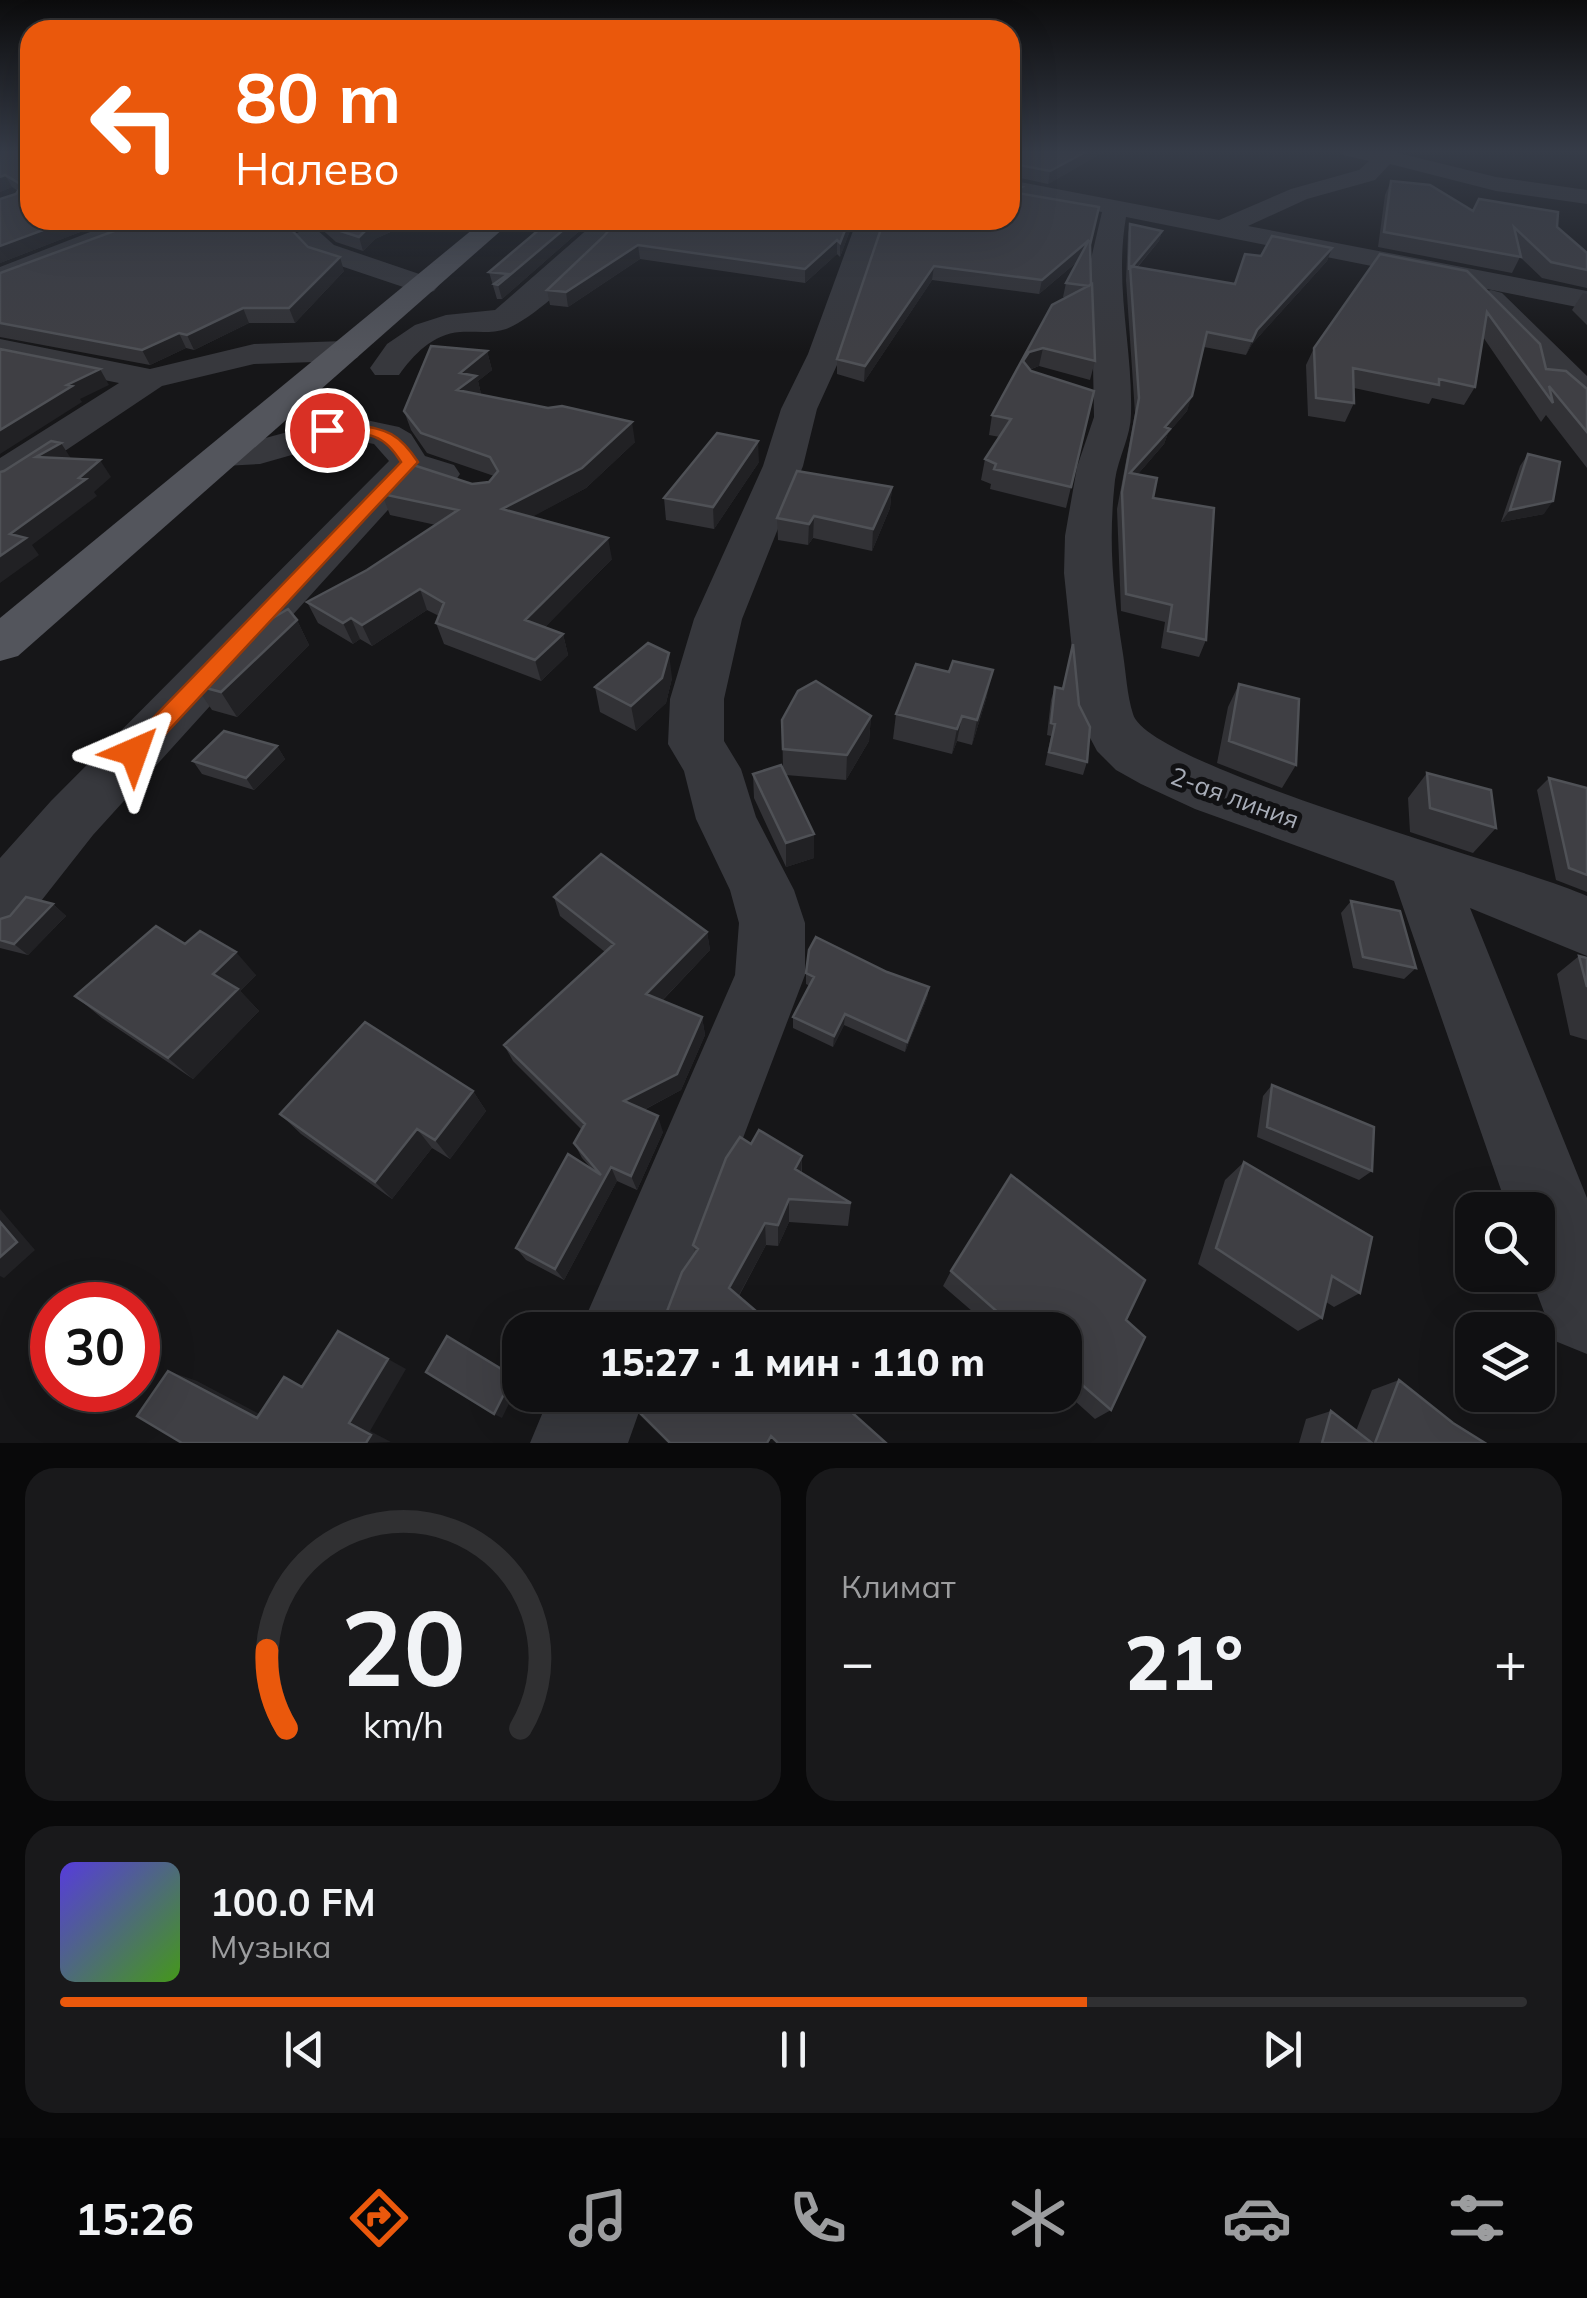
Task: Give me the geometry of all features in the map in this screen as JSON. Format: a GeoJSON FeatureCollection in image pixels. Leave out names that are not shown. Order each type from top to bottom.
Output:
{"type":"FeatureCollection","features":[{"type":"Feature","properties":{"kind":"main road"},"geometry":{"type":"LineString","coordinates":[[0,644],[488,230]]}},
{"type":"Feature","properties":{"kind":"street","name":"2-ая линия"},"geometry":{"type":"LineString","coordinates":[[1114,217],[1105,259],[1096,398],[1113,417],[1097,467],[1087,555],[1106,717],[1117,737],[1161,770],[1216,793],[1538,904],[1587,927]]}},
{"type":"Feature","properties":{"kind":"street"},"geometry":{"type":"LineString","coordinates":[[1168,217],[1587,300]]}},
{"type":"Feature","properties":{"kind":"street"},"geometry":{"type":"LineString","coordinates":[[1222,228],[1247,217]]}},
{"type":"Feature","properties":{"kind":"street"},"geometry":{"type":"LineString","coordinates":[[0,277],[129,230]]}},
{"type":"Feature","properties":{"kind":"street"},"geometry":{"type":"LineString","coordinates":[[388,368],[395,354],[434,327],[497,322],[513,313],[572,263],[603,230]]}},
{"type":"Feature","properties":{"kind":"street"},"geometry":{"type":"LineString","coordinates":[[633,1312],[770,975],[772,923],[762,890],[726,819],[712,769],[696,744],[697,700],[718,619],[783,466],[799,410],[825,354],[867,230]]}},
{"type":"Feature","properties":{"kind":"street"},"geometry":{"type":"LineString","coordinates":[[307,236],[324,251],[424,286]]}},
{"type":"Feature","properties":{"kind":"street"},"geometry":{"type":"LineString","coordinates":[[1470,277],[1587,396]]}},
{"type":"Feature","properties":{"kind":"street"},"geometry":{"type":"LineString","coordinates":[[0,476],[150,379],[254,354],[345,352]]}},
{"type":"Feature","properties":{"kind":"street"},"geometry":{"type":"LineString","coordinates":[[3,353],[150,379]]}},
{"type":"Feature","properties":{"kind":"street"},"geometry":{"type":"LineString","coordinates":[[224,454],[260,452],[347,427],[386,435],[397,442],[410,462],[480,489]]}},
{"type":"Feature","properties":{"kind":"street"},"geometry":{"type":"LineString","coordinates":[[0,904],[72,818],[410,462]]}},
{"type":"Feature","properties":{"kind":"street"},"geometry":{"type":"LineString","coordinates":[[1420,864],[1478,1024],[1567,1246],[1587,1308]]}},
{"type":"Feature","properties":{"kind":"street"},"geometry":{"type":"LineString","coordinates":[[578,1443],[591,1412]]}},
{"type":"Feature","properties":{"kind":"building"},"geometry":{"type":"Polygon","coordinates":[[[0,217],[20,217],[20,230],[43,230],[0,246],[0,217]]]}},
{"type":"Feature","properties":{"kind":"building"},"geometry":{"type":"Polygon","coordinates":[[[1020,217],[1097,217],[1090,245],[1089,286],[1066,283],[1089,240],[1042,280],[934,266],[865,366],[837,359],[881,230],[1020,230],[1020,217]]]}},
{"type":"Feature","properties":{"kind":"building"},"geometry":{"type":"Polygon","coordinates":[[[1386,217],[1558,217],[1557,227],[1587,253],[1587,270],[1551,262],[1514,227],[1521,257],[1384,232],[1386,217]]]}},
{"type":"Feature","properties":{"kind":"building"},"geometry":{"type":"Polygon","coordinates":[[[1130,224],[1162,231],[1129,270],[1130,224]]]}},
{"type":"Feature","properties":{"kind":"building"},"geometry":{"type":"Polygon","coordinates":[[[117,230],[292,230],[308,247],[340,257],[289,308],[243,308],[187,335],[179,333],[142,350],[0,323],[0,273],[117,230]]]}},
{"type":"Feature","properties":{"kind":"building"},"geometry":{"type":"Polygon","coordinates":[[[337,230],[366,230],[359,237],[337,230]]]}},
{"type":"Feature","properties":{"kind":"building"},"geometry":{"type":"Polygon","coordinates":[[[539,230],[563,230],[498,285],[494,284],[508,274],[489,272],[539,230]]]}},
{"type":"Feature","properties":{"kind":"building"},"geometry":{"type":"Polygon","coordinates":[[[609,230],[845,230],[840,243],[837,240],[805,269],[638,245],[566,292],[547,290],[609,230]]]}},
{"type":"Feature","properties":{"kind":"building"},"geometry":{"type":"Polygon","coordinates":[[[1272,236],[1332,248],[1257,330],[1252,341],[1207,332],[1192,396],[1165,427],[1170,429],[1130,473],[1157,478],[1153,498],[1214,508],[1206,640],[1168,631],[1172,605],[1126,594],[1122,492],[1139,398],[1130,266],[1235,284],[1245,254],[1261,256],[1272,236]]]}},
{"type":"Feature","properties":{"kind":"building"},"geometry":{"type":"Polygon","coordinates":[[[1380,254],[1467,271],[1540,344],[1546,369],[1566,371],[1587,389],[1587,432],[1549,386],[1553,403],[1487,312],[1475,387],[1439,379],[1439,385],[1353,368],[1354,403],[1316,398],[1314,348],[1380,254]]]}},
{"type":"Feature","properties":{"kind":"building"},"geometry":{"type":"Polygon","coordinates":[[[1092,284],[1095,361],[1043,348],[1029,352],[1023,361],[1031,371],[1094,391],[1071,487],[994,469],[996,464],[985,459],[1011,419],[992,415],[1052,305],[1092,284]]]}},
{"type":"Feature","properties":{"kind":"building"},"geometry":{"type":"Polygon","coordinates":[[[431,346],[487,351],[460,373],[476,376],[457,390],[548,408],[562,406],[632,422],[582,468],[502,509],[608,538],[525,620],[563,634],[535,660],[436,623],[444,603],[420,589],[362,625],[351,618],[343,623],[307,602],[367,570],[458,510],[382,494],[410,464],[472,484],[489,482],[498,471],[490,457],[421,433],[404,411],[431,346]]]}},
{"type":"Feature","properties":{"kind":"building"},"geometry":{"type":"Polygon","coordinates":[[[0,349],[100,369],[67,385],[72,386],[0,430],[0,349]]]}},
{"type":"Feature","properties":{"kind":"building"},"geometry":{"type":"Polygon","coordinates":[[[717,433],[758,441],[713,507],[664,498],[717,433]]]}},
{"type":"Feature","properties":{"kind":"building"},"geometry":{"type":"Polygon","coordinates":[[[51,441],[61,443],[36,457],[100,460],[79,478],[86,479],[10,534],[26,538],[0,556],[0,472],[51,441]]]}},
{"type":"Feature","properties":{"kind":"building"},"geometry":{"type":"Polygon","coordinates":[[[1528,454],[1560,462],[1553,501],[1510,510],[1528,454]]]}},
{"type":"Feature","properties":{"kind":"building"},"geometry":{"type":"Polygon","coordinates":[[[797,471],[892,487],[873,529],[814,516],[809,524],[777,518],[797,471]]]}},
{"type":"Feature","properties":{"kind":"building"},"geometry":{"type":"Polygon","coordinates":[[[288,609],[297,620],[221,692],[195,685],[242,636],[288,609]]]}},
{"type":"Feature","properties":{"kind":"building"},"geometry":{"type":"Polygon","coordinates":[[[648,643],[669,653],[662,678],[631,706],[595,687],[648,643]]]}},
{"type":"Feature","properties":{"kind":"building"},"geometry":{"type":"Polygon","coordinates":[[[1073,644],[1079,705],[1090,727],[1087,762],[1049,752],[1055,724],[1051,723],[1055,687],[1063,689],[1073,644]]]}},
{"type":"Feature","properties":{"kind":"building"},"geometry":{"type":"Polygon","coordinates":[[[953,661],[993,670],[977,720],[962,716],[957,729],[896,714],[916,664],[949,672],[953,661]]]}},
{"type":"Feature","properties":{"kind":"building"},"geometry":{"type":"Polygon","coordinates":[[[816,681],[871,716],[847,755],[783,749],[782,720],[798,691],[816,681]]]}},
{"type":"Feature","properties":{"kind":"building"},"geometry":{"type":"Polygon","coordinates":[[[1239,684],[1299,699],[1296,765],[1229,741],[1239,684]]]}},
{"type":"Feature","properties":{"kind":"building"},"geometry":{"type":"Polygon","coordinates":[[[224,731],[277,746],[246,778],[193,761],[224,731]]]}},
{"type":"Feature","properties":{"kind":"building"},"geometry":{"type":"Polygon","coordinates":[[[781,765],[814,834],[786,843],[753,774],[781,765]]]}},
{"type":"Feature","properties":{"kind":"building"},"geometry":{"type":"Polygon","coordinates":[[[1427,773],[1491,790],[1496,828],[1430,808],[1427,773]]]}},
{"type":"Feature","properties":{"kind":"building"},"geometry":{"type":"Polygon","coordinates":[[[1549,778],[1587,788],[1587,875],[1569,868],[1549,778]]]}},
{"type":"Feature","properties":{"kind":"building"},"geometry":{"type":"Polygon","coordinates":[[[601,854],[707,932],[646,994],[702,1017],[677,1074],[624,1101],[658,1116],[631,1176],[611,1167],[555,1269],[516,1248],[568,1154],[601,1175],[574,1143],[585,1124],[504,1045],[614,944],[554,897],[601,854]]]}},
{"type":"Feature","properties":{"kind":"building"},"geometry":{"type":"Polygon","coordinates":[[[26,897],[53,904],[14,944],[0,940],[0,919],[10,916],[26,897]]]}},
{"type":"Feature","properties":{"kind":"building"},"geometry":{"type":"Polygon","coordinates":[[[1351,901],[1400,911],[1416,968],[1363,957],[1351,901]]]}},
{"type":"Feature","properties":{"kind":"building"},"geometry":{"type":"Polygon","coordinates":[[[156,926],[185,944],[200,931],[236,952],[213,974],[238,989],[168,1058],[75,996],[156,926]]]}},
{"type":"Feature","properties":{"kind":"building"},"geometry":{"type":"Polygon","coordinates":[[[816,937],[887,972],[929,987],[907,1042],[845,1014],[834,1036],[793,1017],[814,977],[806,973],[809,950],[816,937]]]}},
{"type":"Feature","properties":{"kind":"building"},"geometry":{"type":"Polygon","coordinates":[[[1579,956],[1587,958],[1587,987],[1579,956]]]}},
{"type":"Feature","properties":{"kind":"building"},"geometry":{"type":"Polygon","coordinates":[[[365,1022],[473,1091],[435,1140],[417,1129],[375,1182],[280,1114],[365,1022]]]}},
{"type":"Feature","properties":{"kind":"building"},"geometry":{"type":"Polygon","coordinates":[[[1272,1085],[1374,1127],[1372,1171],[1267,1127],[1272,1085]]]}},
{"type":"Feature","properties":{"kind":"building"},"geometry":{"type":"Polygon","coordinates":[[[759,1130],[802,1156],[795,1169],[851,1203],[789,1199],[778,1225],[765,1223],[729,1288],[757,1312],[667,1312],[682,1272],[698,1249],[693,1245],[726,1158],[740,1137],[751,1144],[759,1130]]]}},
{"type":"Feature","properties":{"kind":"building"},"geometry":{"type":"Polygon","coordinates":[[[1244,1162],[1372,1237],[1360,1293],[1332,1276],[1322,1318],[1216,1248],[1244,1162]]]}},
{"type":"Feature","properties":{"kind":"building"},"geometry":{"type":"Polygon","coordinates":[[[1011,1175],[1145,1280],[1126,1320],[1145,1337],[1111,1410],[1082,1385],[1082,1312],[998,1312],[951,1271],[1011,1175]]]}},
{"type":"Feature","properties":{"kind":"building"},"geometry":{"type":"Polygon","coordinates":[[[0,1222],[17,1242],[0,1257],[0,1222]]]}},
{"type":"Feature","properties":{"kind":"building"},"geometry":{"type":"Polygon","coordinates":[[[338,1331],[388,1359],[349,1423],[371,1435],[366,1443],[182,1443],[137,1416],[140,1412],[160,1412],[160,1383],[168,1371],[257,1418],[284,1377],[302,1387],[338,1331]]]}},
{"type":"Feature","properties":{"kind":"building"},"geometry":{"type":"Polygon","coordinates":[[[447,1336],[502,1369],[502,1398],[494,1414],[426,1372],[447,1336]]]}},
{"type":"Feature","properties":{"kind":"building"},"geometry":{"type":"Polygon","coordinates":[[[1399,1380],[1453,1423],[1485,1443],[1375,1443],[1399,1380]]]}},
{"type":"Feature","properties":{"kind":"building"},"geometry":{"type":"Polygon","coordinates":[[[1331,1411],[1372,1443],[1322,1443],[1331,1411]]]}},
{"type":"Feature","properties":{"kind":"building"},"geometry":{"type":"Polygon","coordinates":[[[639,1412],[851,1412],[886,1443],[778,1443],[771,1436],[767,1443],[670,1443],[639,1412]]]}},
{"type":"Feature","properties":{"kind":"route"},"geometry":{"type":"LineString","coordinates":[[134,752],[410,462],[397,442],[386,435],[347,427],[327,430]]}}]}
